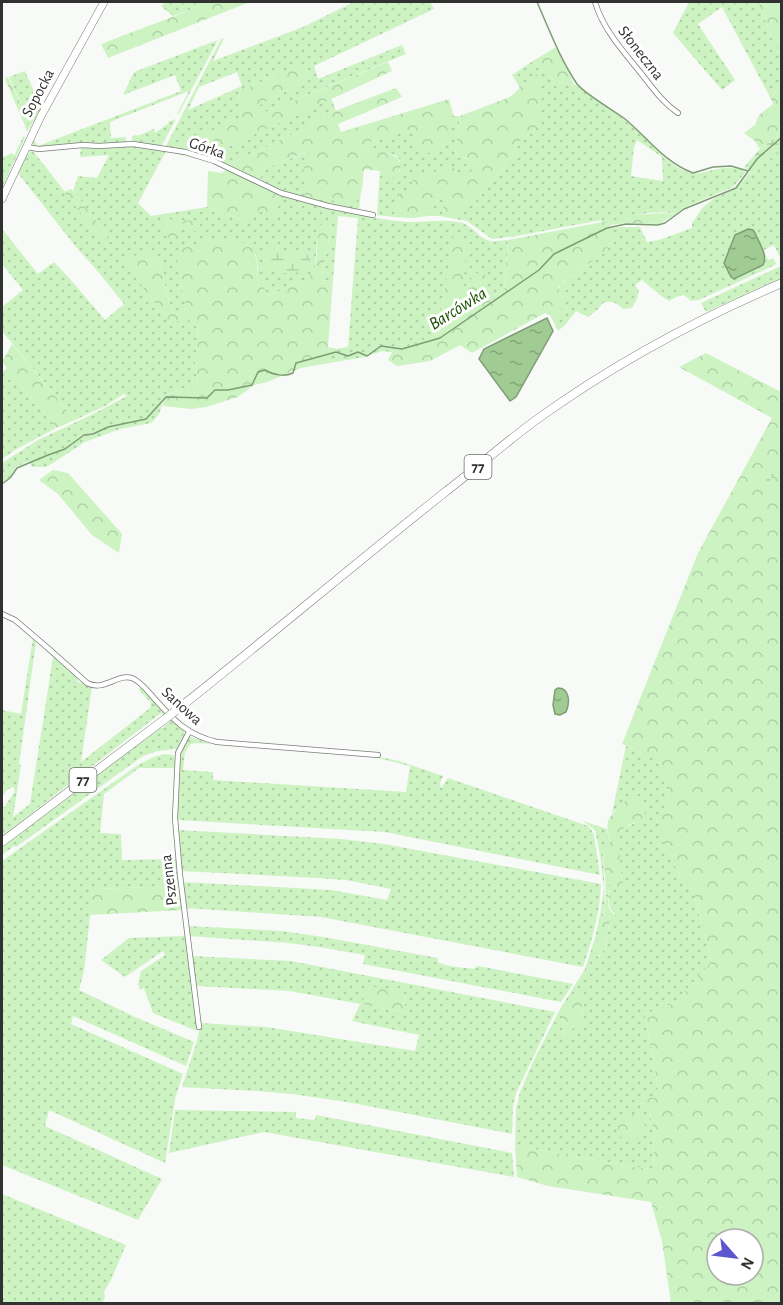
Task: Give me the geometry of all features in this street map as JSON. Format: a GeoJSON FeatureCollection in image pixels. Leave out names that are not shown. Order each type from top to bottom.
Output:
{"type":"FeatureCollection","features":[{"type":"Feature","properties":{"kind":"main road","name":"77"},"geometry":{"type":"LineString","coordinates":[[2,842],[183,705],[536,420],[667,338],[782,283]]}},
{"type":"Feature","properties":{"kind":"street","name":"Sopocka"},"geometry":{"type":"LineString","coordinates":[[2,199],[51,96],[104,2]]}},
{"type":"Feature","properties":{"kind":"street","name":"Słoneczna"},"geometry":{"type":"LineString","coordinates":[[595,2],[601,18],[618,45],[666,104],[678,113]]}},
{"type":"Feature","properties":{"kind":"street","name":"Górka"},"geometry":{"type":"LineString","coordinates":[[26,147],[39,149],[133,144],[185,152],[214,161],[281,194],[373,215]]}},
{"type":"Feature","properties":{"kind":"street","name":"Sanowa"},"geometry":{"type":"LineString","coordinates":[[2,614],[15,620],[91,686],[101,686],[125,677],[134,679],[177,722],[198,736],[217,741],[378,755]]}},
{"type":"Feature","properties":{"kind":"street","name":"Pszenna"},"geometry":{"type":"LineString","coordinates":[[189,732],[178,753],[175,818],[199,1027]]}},
{"type":"Feature","properties":{"kind":"green space"},"geometry":{"type":"Polygon","coordinates":[[[165,2],[200,2],[201,6],[173,16],[161,6],[165,2]]]}},
{"type":"Feature","properties":{"kind":"green space"},"geometry":{"type":"Polygon","coordinates":[[[200,2],[250,2],[108,58],[101,44],[201,6],[200,2]]]}},
{"type":"Feature","properties":{"kind":"green space"},"geometry":{"type":"Polygon","coordinates":[[[354,2],[430,2],[434,9],[314,66],[318,79],[402,45],[406,54],[261,114],[257,106],[312,78],[305,64],[239,91],[242,117],[175,148],[166,146],[221,39],[224,38],[213,61],[303,27],[354,2]],[[237,72],[199,87],[188,110],[242,86],[237,72]]]}},
{"type":"Feature","properties":{"kind":"green space"},"geometry":{"type":"Polygon","coordinates":[[[689,2],[758,2],[781,58],[781,82],[771,99],[722,7],[698,24],[735,80],[722,90],[673,33],[689,2]]]}},
{"type":"Feature","properties":{"kind":"green space"},"geometry":{"type":"Polygon","coordinates":[[[758,2],[781,2],[781,58],[758,2]]]}},
{"type":"Feature","properties":{"kind":"green space"},"geometry":{"type":"Polygon","coordinates":[[[218,40],[178,115],[189,91],[110,122],[111,138],[126,137],[126,143],[38,147],[33,145],[33,139],[38,146],[181,91],[175,75],[123,95],[134,72],[218,40]]]}},
{"type":"Feature","properties":{"kind":"green space"},"geometry":{"type":"Polygon","coordinates":[[[556,47],[574,84],[569,85],[552,79],[533,61],[556,47]]]}},
{"type":"Feature","properties":{"kind":"green space"},"geometry":{"type":"Polygon","coordinates":[[[533,61],[552,79],[569,85],[574,84],[605,105],[634,128],[672,164],[688,172],[700,173],[730,168],[746,172],[733,187],[685,207],[676,214],[643,213],[625,218],[625,223],[610,225],[608,221],[602,222],[601,220],[492,239],[467,221],[428,216],[440,194],[445,195],[458,217],[467,203],[474,203],[514,154],[516,144],[537,128],[536,73],[520,88],[512,75],[533,61]],[[637,140],[634,147],[631,176],[663,181],[662,157],[637,140]]]}},
{"type":"Feature","properties":{"kind":"green space"},"geometry":{"type":"Polygon","coordinates":[[[388,62],[392,71],[208,156],[175,148],[241,117],[239,91],[306,63],[312,78],[258,106],[261,114],[388,62]]]}},
{"type":"Feature","properties":{"kind":"green space"},"geometry":{"type":"Polygon","coordinates":[[[25,71],[41,107],[49,93],[27,132],[25,126],[29,121],[9,77],[25,71]]]}},
{"type":"Feature","properties":{"kind":"green space"},"geometry":{"type":"Polygon","coordinates":[[[536,73],[541,86],[537,128],[516,144],[514,154],[474,203],[467,203],[458,218],[443,211],[445,195],[440,194],[428,216],[393,217],[399,202],[400,191],[409,192],[414,177],[453,167],[462,176],[470,176],[474,164],[467,158],[455,156],[460,116],[510,97],[536,73]]]}},
{"type":"Feature","properties":{"kind":"green space"},"geometry":{"type":"Polygon","coordinates":[[[8,77],[29,121],[25,126],[5,79],[8,77]]]}},
{"type":"Feature","properties":{"kind":"green space"},"geometry":{"type":"Polygon","coordinates":[[[781,82],[781,133],[760,149],[755,141],[744,133],[755,125],[759,115],[773,104],[771,99],[781,82]]]}},
{"type":"Feature","properties":{"kind":"green space"},"geometry":{"type":"Polygon","coordinates":[[[396,88],[402,97],[338,124],[341,132],[449,99],[455,121],[443,146],[438,151],[429,153],[416,151],[415,128],[367,143],[366,148],[393,155],[400,163],[400,169],[396,177],[391,178],[385,177],[380,171],[364,169],[362,190],[355,204],[305,196],[303,171],[309,151],[263,169],[258,185],[284,196],[273,216],[259,210],[258,216],[243,220],[207,207],[208,171],[222,173],[236,161],[287,136],[305,131],[319,117],[396,88]]]}},
{"type":"Feature","properties":{"kind":"green space"},"geometry":{"type":"Polygon","coordinates":[[[331,98],[336,111],[319,117],[305,131],[287,136],[230,166],[208,156],[331,98]]]}},
{"type":"Feature","properties":{"kind":"green space"},"geometry":{"type":"Polygon","coordinates":[[[453,116],[460,116],[455,156],[467,158],[474,164],[470,176],[462,176],[409,192],[400,192],[393,217],[377,215],[380,171],[383,175],[400,172],[400,160],[395,155],[366,148],[367,143],[416,127],[416,151],[443,146],[454,121],[453,116]]]}},
{"type":"Feature","properties":{"kind":"green space"},"geometry":{"type":"Polygon","coordinates":[[[176,119],[160,146],[132,143],[132,136],[154,129],[155,133],[168,122],[176,119]]]}},
{"type":"Feature","properties":{"kind":"green space"},"geometry":{"type":"Polygon","coordinates":[[[781,133],[781,147],[775,155],[758,167],[753,174],[744,167],[760,149],[781,133]]]}},
{"type":"Feature","properties":{"kind":"green space"},"geometry":{"type":"Polygon","coordinates":[[[24,135],[25,138],[2,188],[2,158],[12,153],[14,156],[24,135]]]}},
{"type":"Feature","properties":{"kind":"green space"},"geometry":{"type":"Polygon","coordinates":[[[781,143],[781,259],[774,245],[764,250],[768,260],[773,258],[775,265],[699,300],[691,301],[684,295],[669,301],[642,280],[635,285],[639,291],[632,308],[623,309],[616,303],[609,302],[603,303],[588,317],[576,311],[558,331],[550,315],[556,318],[563,297],[558,289],[575,272],[599,257],[616,238],[611,228],[640,227],[647,242],[692,228],[692,223],[703,207],[715,198],[737,188],[750,172],[753,174],[758,167],[775,155],[781,143]]]}},
{"type":"Feature","properties":{"kind":"green space"},"geometry":{"type":"Polygon","coordinates":[[[136,145],[202,157],[201,160],[166,151],[138,203],[151,216],[207,207],[243,220],[284,196],[376,218],[407,222],[463,223],[490,241],[508,240],[504,293],[486,296],[463,290],[444,297],[434,338],[396,345],[392,352],[382,351],[365,357],[329,363],[331,355],[328,347],[337,349],[348,347],[358,218],[338,216],[333,280],[321,281],[332,224],[318,228],[315,267],[310,278],[270,296],[256,277],[258,269],[256,254],[178,268],[188,309],[177,314],[173,312],[169,302],[158,255],[133,256],[124,261],[170,323],[173,325],[179,319],[184,318],[198,328],[195,369],[198,385],[163,397],[160,411],[151,423],[120,429],[85,442],[48,466],[32,467],[29,461],[16,467],[8,479],[2,483],[2,463],[38,440],[127,396],[124,394],[75,420],[2,331],[2,307],[23,290],[2,264],[2,229],[38,274],[54,262],[105,320],[124,304],[17,172],[26,154],[33,151],[105,243],[112,241],[73,191],[78,176],[97,178],[109,155],[80,157],[81,147],[136,145]]]}},
{"type":"Feature","properties":{"kind":"green space"},"geometry":{"type":"Polygon","coordinates":[[[310,151],[303,171],[355,204],[361,191],[359,211],[290,194],[259,182],[263,169],[310,151]]]}},
{"type":"Feature","properties":{"kind":"green space"},"geometry":{"type":"Polygon","coordinates":[[[71,189],[112,241],[105,244],[64,192],[71,189]]]}},
{"type":"Feature","properties":{"kind":"green space"},"geometry":{"type":"Polygon","coordinates":[[[676,214],[659,224],[625,223],[625,218],[632,215],[676,214]]]}},
{"type":"Feature","properties":{"kind":"green space"},"geometry":{"type":"Polygon","coordinates":[[[164,219],[195,221],[200,224],[201,228],[196,232],[185,223],[180,224],[177,227],[177,240],[172,241],[164,231],[164,219]]]}},
{"type":"Feature","properties":{"kind":"green space"},"geometry":{"type":"Polygon","coordinates":[[[608,221],[616,238],[599,257],[575,272],[558,288],[565,303],[556,319],[545,313],[472,353],[460,345],[430,361],[397,366],[388,360],[396,345],[434,337],[444,297],[453,236],[467,243],[463,289],[476,273],[488,276],[486,296],[504,293],[508,240],[608,221]]]}},
{"type":"Feature","properties":{"kind":"green space"},"geometry":{"type":"Polygon","coordinates":[[[332,223],[321,281],[333,280],[329,363],[301,368],[254,385],[238,397],[206,407],[192,409],[163,406],[163,397],[198,385],[195,369],[198,328],[184,318],[179,319],[173,325],[170,323],[123,261],[133,256],[152,252],[158,255],[169,302],[173,312],[177,314],[188,309],[178,268],[177,255],[183,248],[215,240],[232,240],[249,244],[256,259],[256,277],[270,296],[299,281],[303,282],[309,277],[315,265],[318,227],[332,223]]]}},
{"type":"Feature","properties":{"kind":"green space"},"geometry":{"type":"Polygon","coordinates":[[[272,247],[285,254],[306,253],[310,258],[309,267],[287,274],[264,268],[264,256],[272,247]]]}},
{"type":"Feature","properties":{"kind":"green space"},"geometry":{"type":"Polygon","coordinates":[[[781,266],[781,278],[706,312],[701,303],[781,266]]]}},
{"type":"Feature","properties":{"kind":"green space"},"geometry":{"type":"Polygon","coordinates":[[[12,344],[75,420],[56,428],[2,362],[12,344]]]}},
{"type":"Feature","properties":{"kind":"green space"},"geometry":{"type":"Polygon","coordinates":[[[706,353],[781,392],[781,1303],[671,1303],[662,1241],[651,1202],[548,1186],[517,1177],[515,1146],[654,1170],[653,1127],[649,1112],[640,1104],[647,1098],[654,1098],[658,1088],[645,1014],[675,1003],[712,961],[693,892],[678,873],[662,840],[662,812],[669,799],[659,760],[622,744],[698,553],[772,418],[679,367],[706,353]]]}},
{"type":"Feature","properties":{"kind":"green space"},"geometry":{"type":"Polygon","coordinates":[[[7,368],[56,428],[2,459],[2,372],[7,368]]]}},
{"type":"Feature","properties":{"kind":"green space"},"geometry":{"type":"Polygon","coordinates":[[[776,462],[780,463],[780,467],[765,487],[759,489],[759,483],[776,462]]]}},
{"type":"Feature","properties":{"kind":"green space"},"geometry":{"type":"Polygon","coordinates":[[[53,470],[68,473],[122,534],[119,553],[92,535],[58,494],[39,480],[53,470]]]}},
{"type":"Feature","properties":{"kind":"green space"},"geometry":{"type":"Polygon","coordinates":[[[33,638],[36,642],[13,817],[30,804],[53,657],[43,648],[45,647],[78,678],[77,681],[92,687],[81,762],[150,708],[151,703],[138,689],[142,687],[184,731],[184,734],[177,749],[157,751],[143,756],[2,855],[2,847],[170,722],[161,713],[2,836],[2,808],[15,791],[13,787],[2,796],[2,710],[21,714],[33,638]]]}},
{"type":"Feature","properties":{"kind":"green space"},"geometry":{"type":"Polygon","coordinates":[[[190,737],[211,744],[191,744],[185,752],[183,770],[213,772],[213,780],[406,792],[410,766],[369,755],[399,761],[443,776],[440,783],[441,788],[448,778],[588,826],[594,835],[600,875],[385,832],[177,820],[180,764],[185,744],[190,737]]]}},
{"type":"Feature","properties":{"kind":"green space"},"geometry":{"type":"Polygon","coordinates":[[[626,746],[659,759],[669,799],[662,812],[678,873],[693,892],[712,961],[675,1003],[645,1014],[658,1088],[649,1112],[653,1127],[654,1170],[515,1146],[516,1109],[520,1092],[560,1009],[585,969],[600,915],[604,889],[600,855],[595,830],[583,821],[607,829],[610,846],[603,850],[605,906],[595,946],[598,957],[606,945],[610,918],[616,914],[609,905],[609,885],[617,888],[623,883],[620,850],[615,848],[619,834],[625,827],[644,815],[645,808],[643,802],[621,805],[612,813],[626,746]],[[567,1002],[562,1017],[564,1035],[576,1026],[583,1014],[581,1008],[584,1004],[567,1002]]]}},
{"type":"Feature","properties":{"kind":"green space"},"geometry":{"type":"Polygon","coordinates":[[[164,754],[173,755],[176,768],[139,768],[104,794],[100,833],[121,834],[122,860],[177,859],[197,1031],[153,1013],[144,988],[140,990],[138,984],[141,971],[165,955],[163,951],[125,977],[101,960],[129,938],[185,936],[179,886],[93,889],[84,971],[79,990],[194,1042],[186,1066],[73,1016],[71,1024],[183,1074],[175,1099],[165,1163],[49,1110],[45,1126],[162,1179],[138,1220],[2,1165],[2,861],[138,765],[164,754]]]}},
{"type":"Feature","properties":{"kind":"green space"},"geometry":{"type":"Polygon","coordinates":[[[176,768],[174,808],[174,833],[173,803],[176,768]]]}},
{"type":"Feature","properties":{"kind":"green space"},"geometry":{"type":"Polygon","coordinates":[[[631,798],[643,802],[645,814],[640,820],[623,829],[618,838],[616,848],[620,850],[623,883],[621,889],[609,885],[608,899],[609,908],[618,919],[614,921],[610,919],[605,947],[599,955],[594,957],[605,907],[603,850],[610,845],[608,820],[625,801],[631,798]]]}},
{"type":"Feature","properties":{"kind":"green space"},"geometry":{"type":"Polygon","coordinates":[[[177,830],[341,839],[384,844],[601,884],[595,926],[583,967],[321,917],[186,908],[182,882],[331,890],[387,900],[391,889],[346,880],[181,871],[177,830]]]}},
{"type":"Feature","properties":{"kind":"green space"},"geometry":{"type":"Polygon","coordinates":[[[179,886],[182,910],[90,915],[93,889],[179,886]]]}},
{"type":"Feature","properties":{"kind":"green space"},"geometry":{"type":"Polygon","coordinates":[[[188,926],[282,931],[323,937],[438,958],[438,962],[451,966],[474,969],[478,966],[573,984],[561,1002],[363,964],[365,955],[289,943],[189,936],[188,926]]]}},
{"type":"Feature","properties":{"kind":"green space"},"geometry":{"type":"Polygon","coordinates":[[[192,956],[291,961],[555,1012],[516,1093],[512,1134],[347,1102],[292,1094],[182,1087],[201,1023],[266,1027],[415,1051],[419,1035],[352,1021],[360,1004],[290,991],[196,986],[192,956]],[[404,993],[361,1004],[405,1013],[404,993]]]}},
{"type":"Feature","properties":{"kind":"green space"},"geometry":{"type":"Polygon","coordinates":[[[370,986],[404,993],[406,1013],[361,1004],[370,986]]]}},
{"type":"Feature","properties":{"kind":"green space"},"geometry":{"type":"Polygon","coordinates":[[[577,991],[583,993],[586,998],[581,1008],[584,1019],[579,1027],[576,1026],[571,1030],[570,1038],[564,1033],[562,1013],[566,1002],[577,991]]]}},
{"type":"Feature","properties":{"kind":"green space"},"geometry":{"type":"Polygon","coordinates":[[[175,1110],[296,1112],[296,1118],[315,1120],[316,1115],[512,1153],[514,1177],[264,1132],[169,1153],[175,1110]]]}},
{"type":"Feature","properties":{"kind":"green space"},"geometry":{"type":"Polygon","coordinates":[[[630,1114],[639,1116],[646,1131],[638,1138],[627,1140],[617,1135],[617,1128],[630,1114]]]}},
{"type":"Feature","properties":{"kind":"green space"},"geometry":{"type":"Polygon","coordinates":[[[2,1194],[126,1245],[104,1292],[105,1297],[102,1303],[2,1303],[2,1194]]]}},
{"type":"Feature","properties":{"kind":"water"},"geometry":{"type":"Polygon","coordinates":[[[748,229],[753,230],[762,249],[763,265],[734,279],[724,263],[735,235],[748,229]]]}},
{"type":"Feature","properties":{"kind":"water"},"geometry":{"type":"Polygon","coordinates":[[[547,318],[553,331],[516,397],[510,401],[479,359],[484,349],[547,318]]]}},
{"type":"Feature","properties":{"kind":"water"},"geometry":{"type":"Polygon","coordinates":[[[558,688],[565,690],[568,700],[566,712],[560,715],[555,714],[553,705],[555,690],[558,688]]]}},
{"type":"Feature","properties":{"kind":"waterway"},"geometry":{"type":"LineString","coordinates":[[537,2],[560,54],[577,84],[625,119],[673,163],[693,173],[713,167],[731,166],[748,171]]}},
{"type":"Feature","properties":{"kind":"waterway","name":"Barcówka"},"geometry":{"type":"LineString","coordinates":[[2,484],[17,468],[65,449],[84,435],[146,419],[166,397],[207,398],[215,390],[252,385],[258,372],[265,370],[286,375],[293,373],[296,363],[336,352],[348,356],[358,352],[367,356],[381,346],[402,349],[440,338],[539,270],[554,254],[607,228],[626,224],[658,225],[665,223],[684,209],[736,188],[757,159],[782,137]]}}]}
